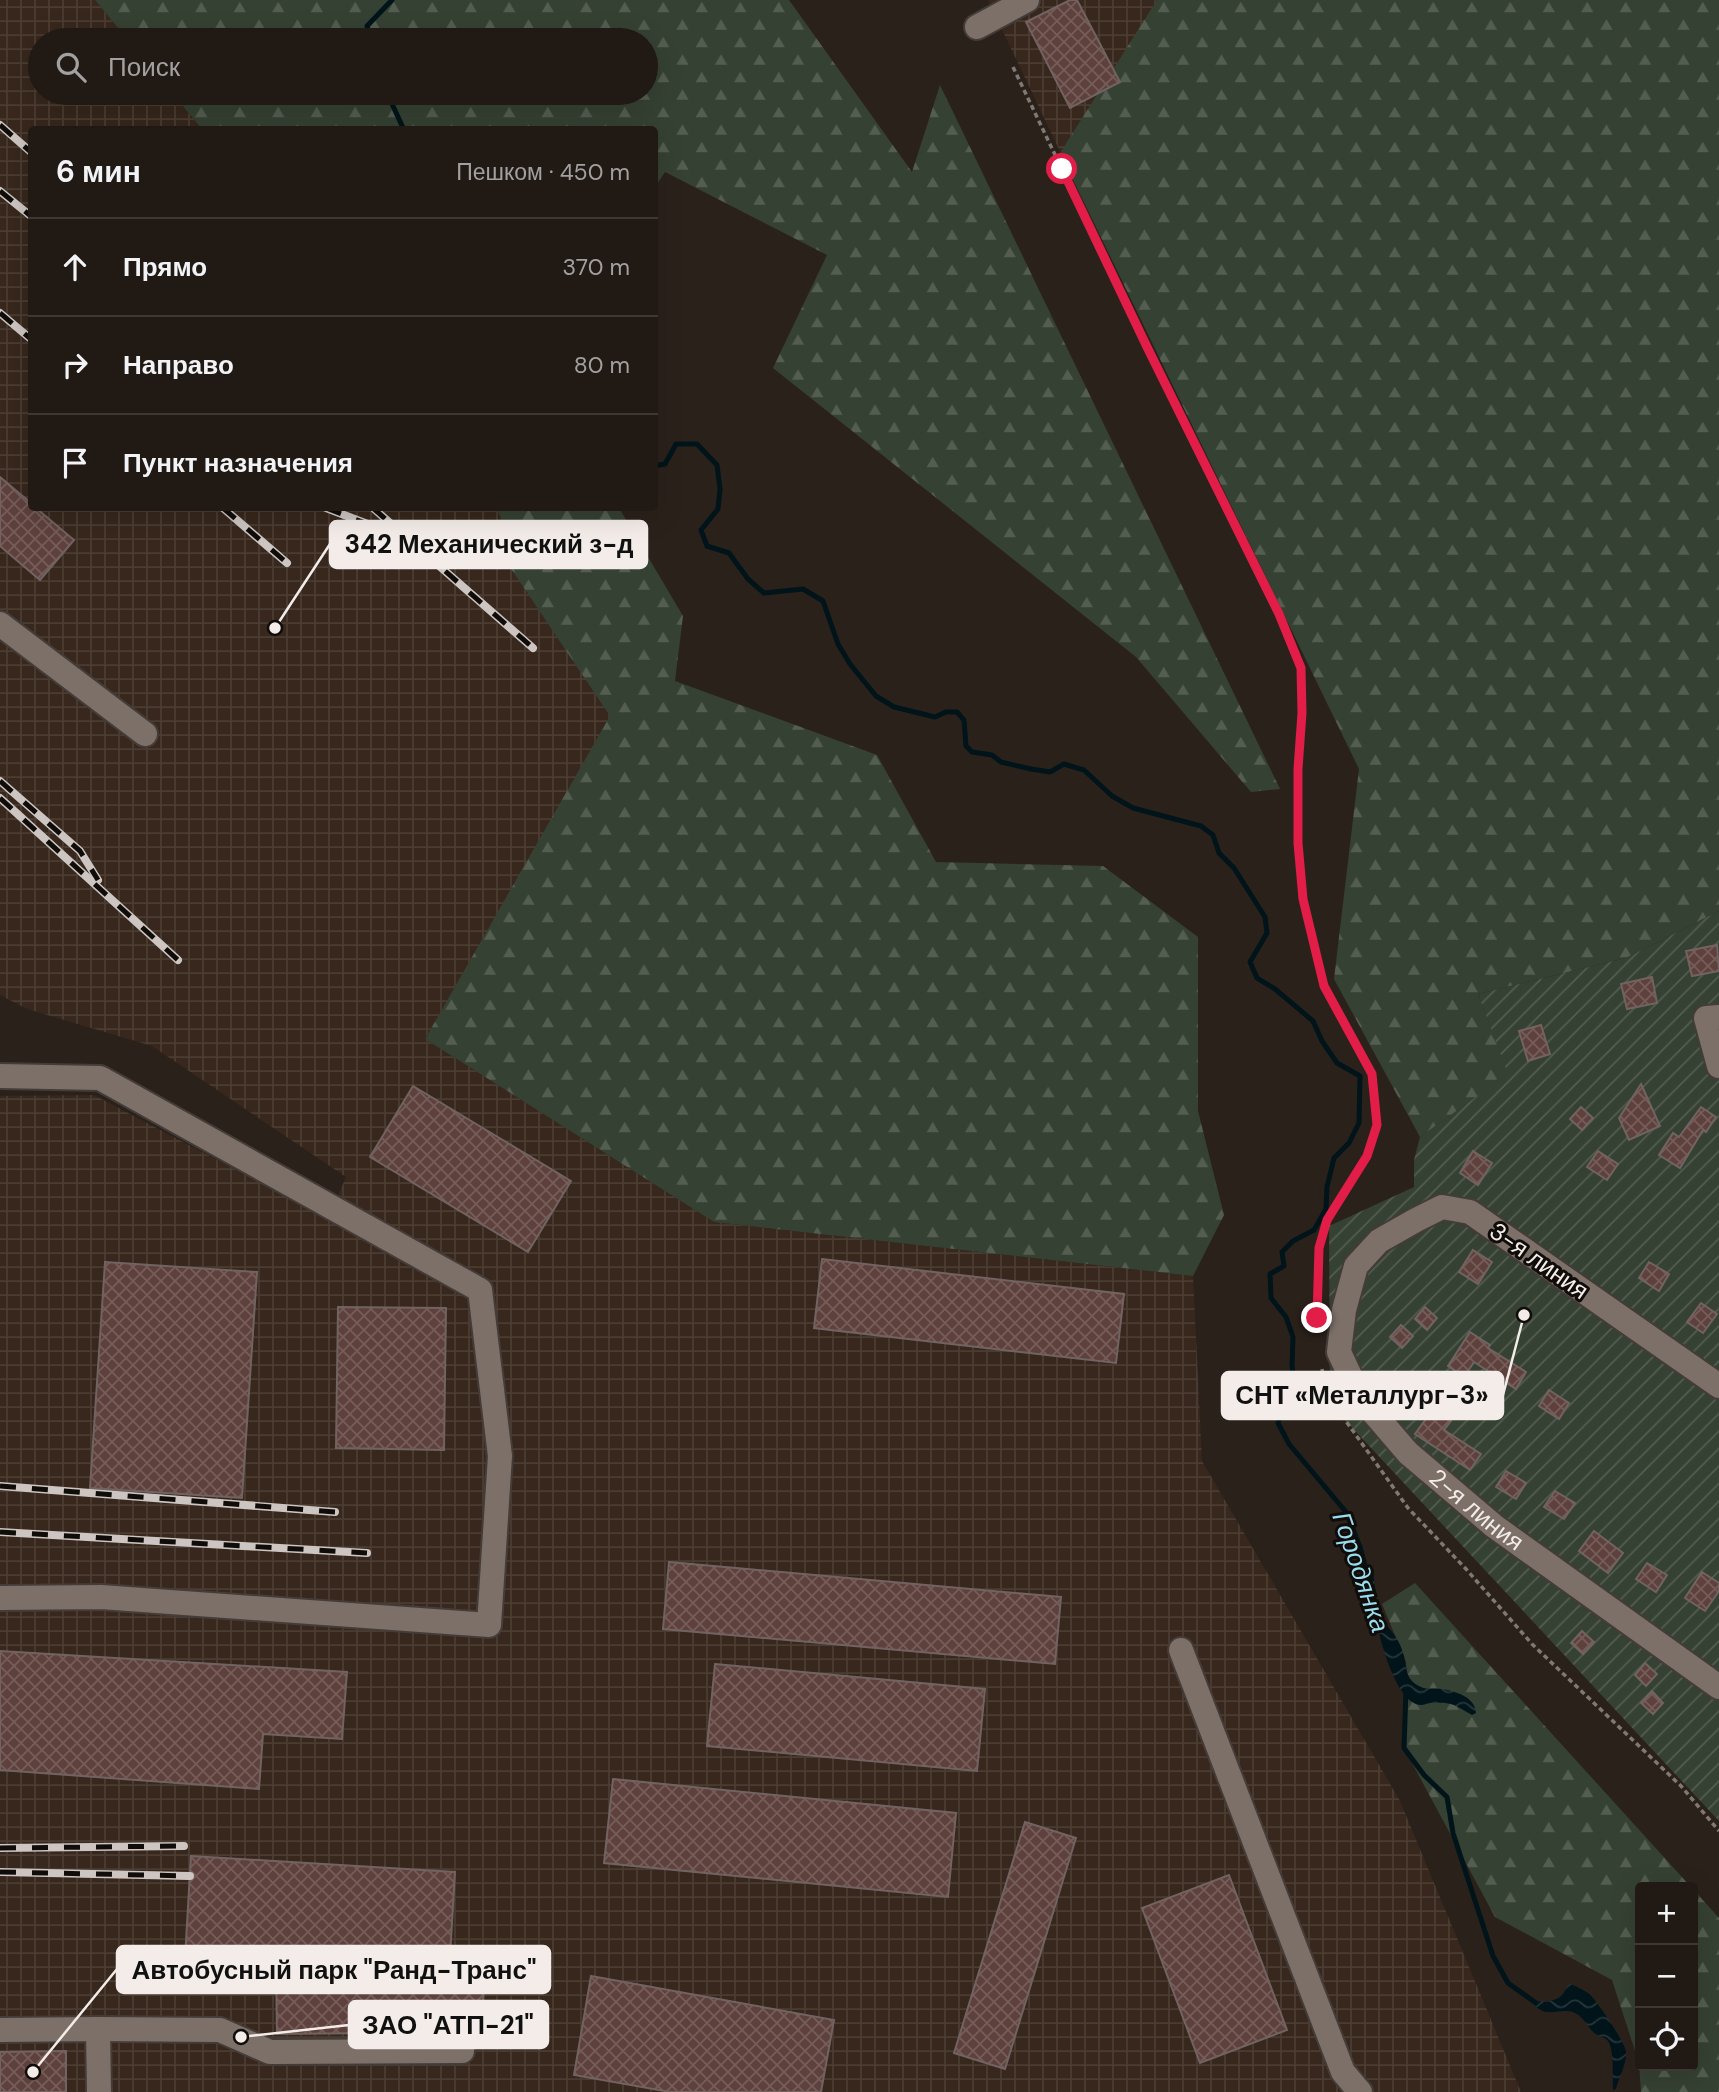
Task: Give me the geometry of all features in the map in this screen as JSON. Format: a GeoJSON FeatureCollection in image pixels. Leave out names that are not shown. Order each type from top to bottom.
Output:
{"type":"FeatureCollection","features":[{"type":"Feature","properties":{"kind":"lane"},"geometry":{"type":"LineString","coordinates":[[977,27],[1027,0]]}},
{"type":"Feature","properties":{"kind":"lane"},"geometry":{"type":"LineString","coordinates":[[0,624],[145,734]]}},
{"type":"Feature","properties":{"kind":"lane"},"geometry":{"type":"LineString","coordinates":[[1713,1018],[1719,1066]]}},
{"type":"Feature","properties":{"kind":"lane"},"geometry":{"type":"LineString","coordinates":[[0,1076],[100,1078],[480,1290],[500,1456],[489,1625],[101,1597],[0,1598]]}},
{"type":"Feature","properties":{"kind":"lane","name":"3-я линия"},"geometry":{"type":"LineString","coordinates":[[1356,1266],[1379,1241],[1442,1207],[1470,1213],[1719,1386]]}},
{"type":"Feature","properties":{"kind":"lane","name":"2-я линия"},"geometry":{"type":"LineString","coordinates":[[1356,1266],[1344,1310],[1339,1352],[1360,1397],[1408,1453],[1494,1526],[1719,1687]]}},
{"type":"Feature","properties":{"kind":"lane"},"geometry":{"type":"LineString","coordinates":[[1181,1650],[1343,2072],[1360,2092]]}},
{"type":"Feature","properties":{"kind":"lane"},"geometry":{"type":"LineString","coordinates":[[98,2029],[99,2092]]}},
{"type":"Feature","properties":{"kind":"lane"},"geometry":{"type":"LineString","coordinates":[[0,2030],[220,2030],[270,2052],[462,2051]]}},
{"type":"Feature","properties":{"kind":"path"},"geometry":{"type":"LineString","coordinates":[[1013,67],[1279,614],[1301,668],[1298,843],[1303,899],[1324,986],[1372,1074],[1377,1125],[1367,1156],[1327,1220],[1319,1248],[1319,1331]]}},
{"type":"Feature","properties":{"kind":"path"},"geometry":{"type":"LineString","coordinates":[[1321,1358],[1324,1384],[1343,1417],[1408,1508],[1532,1644],[1681,1786],[1719,1831]]}},
{"type":"Feature","properties":{"kind":"shaded area"},"geometry":{"type":"Polygon","coordinates":[[[0,0],[95,0],[118,28],[28,28],[28,105],[182,105],[200,126],[28,126],[28,511],[498,511],[501,518],[491,539],[611,716],[425,1039],[714,1222],[1193,1276],[1202,1461],[1400,1801],[1521,2092],[0,2092],[0,1096],[94,1095],[328,1218],[346,1177],[152,1046],[27,1009],[0,995],[0,0]]]}},
{"type":"Feature","properties":{"kind":"shaded area"},"geometry":{"type":"Polygon","coordinates":[[[988,0],[1164,0],[1065,162],[988,0]]]}},
{"type":"Feature","properties":{"kind":"green space"},"geometry":{"type":"Polygon","coordinates":[[[95,0],[789,0],[912,172],[940,85],[1280,789],[1251,792],[1136,657],[773,368],[827,255],[665,172],[658,182],[658,126],[200,126],[182,105],[658,105],[658,28],[118,28],[95,0]]]}},
{"type":"Feature","properties":{"kind":"green space"},"geometry":{"type":"Polygon","coordinates":[[[1157,0],[1719,0],[1719,911],[1626,958],[1478,994],[1509,1074],[1420,1137],[1334,979],[1359,769],[1060,153],[1157,0]]]}},
{"type":"Feature","properties":{"kind":"green space"},"geometry":{"type":"Polygon","coordinates":[[[498,511],[621,511],[683,616],[675,681],[877,755],[936,862],[1103,866],[1198,937],[1198,1111],[1224,1215],[1193,1276],[714,1222],[425,1039],[610,716],[491,539],[501,518],[498,511]]]}},
{"type":"Feature","properties":{"kind":"green space"},"geometry":{"type":"Polygon","coordinates":[[[1719,911],[1719,1821],[1330,1404],[1329,1226],[1414,1187],[1414,1160],[1420,1137],[1508,1074],[1478,994],[1626,958],[1719,911]]]}},
{"type":"Feature","properties":{"kind":"green space"},"geometry":{"type":"Polygon","coordinates":[[[1415,1583],[1686,1882],[1635,1882],[1635,2051],[1612,1980],[1495,1917],[1404,1748],[1406,1662],[1382,1604],[1415,1583]]]}},
{"type":"Feature","properties":{"kind":"green space"},"geometry":{"type":"Polygon","coordinates":[[[1698,1895],[1719,1918],[1719,2092],[1641,2092],[1640,2071],[1698,2071],[1698,1895]]]}},
{"type":"Feature","properties":{"kind":"water"},"geometry":{"type":"Polygon","coordinates":[[[1364,1562],[1373,1571],[1381,1611],[1380,1620],[1398,1640],[1410,1679],[1423,1688],[1443,1689],[1464,1696],[1475,1707],[1476,1713],[1472,1715],[1449,1704],[1421,1705],[1412,1702],[1405,1695],[1392,1672],[1377,1626],[1371,1619],[1370,1592],[1364,1562]]]}},
{"type":"Feature","properties":{"kind":"water"},"geometry":{"type":"Polygon","coordinates":[[[1569,1984],[1592,1996],[1625,2047],[1625,2061],[1616,2089],[1613,2090],[1612,2058],[1608,2041],[1594,2033],[1575,2013],[1546,2012],[1536,2007],[1532,2000],[1543,2002],[1556,1999],[1569,1984]]]}},
{"type":"Feature","properties":{"kind":"building"},"geometry":{"type":"Polygon","coordinates":[[[1070,0],[1077,0],[1120,82],[1070,108],[1026,22],[1070,0]]]}},
{"type":"Feature","properties":{"kind":"building"},"geometry":{"type":"Polygon","coordinates":[[[0,477],[28,501],[28,511],[40,511],[74,540],[40,580],[0,546],[0,477]]]}},
{"type":"Feature","properties":{"kind":"building"},"geometry":{"type":"Polygon","coordinates":[[[1717,945],[1719,971],[1692,976],[1686,951],[1717,945]]]}},
{"type":"Feature","properties":{"kind":"building"},"geometry":{"type":"Polygon","coordinates":[[[1652,977],[1657,1003],[1627,1009],[1621,984],[1652,977]]]}},
{"type":"Feature","properties":{"kind":"building"},"geometry":{"type":"Polygon","coordinates":[[[1541,1025],[1550,1054],[1528,1061],[1519,1031],[1541,1025]]]}},
{"type":"Feature","properties":{"kind":"building"},"geometry":{"type":"Polygon","coordinates":[[[1641,1084],[1660,1126],[1629,1140],[1619,1118],[1641,1084]]]}},
{"type":"Feature","properties":{"kind":"building"},"geometry":{"type":"Polygon","coordinates":[[[413,1086],[571,1181],[528,1252],[370,1157],[413,1086]]]}},
{"type":"Feature","properties":{"kind":"building"},"geometry":{"type":"Polygon","coordinates":[[[1581,1107],[1593,1118],[1582,1130],[1570,1119],[1581,1107]]]}},
{"type":"Feature","properties":{"kind":"building"},"geometry":{"type":"Polygon","coordinates":[[[1701,1107],[1716,1117],[1706,1132],[1703,1130],[1680,1168],[1659,1155],[1673,1133],[1679,1137],[1701,1107]]]}},
{"type":"Feature","properties":{"kind":"building"},"geometry":{"type":"Polygon","coordinates":[[[1473,1151],[1492,1163],[1478,1185],[1460,1173],[1473,1151]]]}},
{"type":"Feature","properties":{"kind":"building"},"geometry":{"type":"Polygon","coordinates":[[[1598,1151],[1618,1164],[1607,1180],[1587,1167],[1598,1151]]]}},
{"type":"Feature","properties":{"kind":"building"},"geometry":{"type":"Polygon","coordinates":[[[1473,1250],[1492,1262],[1478,1284],[1459,1272],[1473,1250]]]}},
{"type":"Feature","properties":{"kind":"building"},"geometry":{"type":"Polygon","coordinates":[[[822,1259],[1124,1294],[1116,1363],[814,1328],[822,1259]]]}},
{"type":"Feature","properties":{"kind":"building"},"geometry":{"type":"Polygon","coordinates":[[[105,1262],[257,1272],[242,1498],[90,1488],[105,1262]]]}},
{"type":"Feature","properties":{"kind":"building"},"geometry":{"type":"Polygon","coordinates":[[[1649,1262],[1669,1274],[1659,1291],[1639,1278],[1649,1262]]]}},
{"type":"Feature","properties":{"kind":"building"},"geometry":{"type":"Polygon","coordinates":[[[1701,1303],[1717,1314],[1703,1333],[1687,1322],[1701,1303]]]}},
{"type":"Feature","properties":{"kind":"building"},"geometry":{"type":"Polygon","coordinates":[[[338,1307],[446,1308],[444,1450],[336,1448],[338,1307]]]}},
{"type":"Feature","properties":{"kind":"building"},"geometry":{"type":"Polygon","coordinates":[[[1425,1307],[1437,1318],[1427,1330],[1415,1319],[1425,1307]]]}},
{"type":"Feature","properties":{"kind":"building"},"geometry":{"type":"Polygon","coordinates":[[[1401,1325],[1413,1336],[1402,1348],[1390,1337],[1401,1325]]]}},
{"type":"Feature","properties":{"kind":"building"},"geometry":{"type":"Polygon","coordinates":[[[1470,1332],[1490,1345],[1488,1348],[1526,1372],[1516,1389],[1474,1362],[1464,1377],[1448,1366],[1470,1332]]]}},
{"type":"Feature","properties":{"kind":"building"},"geometry":{"type":"Polygon","coordinates":[[[1549,1390],[1569,1403],[1559,1419],[1539,1406],[1549,1390]]]}},
{"type":"Feature","properties":{"kind":"building"},"geometry":{"type":"Polygon","coordinates":[[[1434,1408],[1451,1421],[1444,1430],[1481,1454],[1470,1470],[1415,1434],[1434,1408]]]}},
{"type":"Feature","properties":{"kind":"building"},"geometry":{"type":"Polygon","coordinates":[[[1506,1471],[1526,1483],[1516,1499],[1496,1487],[1506,1471]]]}},
{"type":"Feature","properties":{"kind":"building"},"geometry":{"type":"Polygon","coordinates":[[[1555,1491],[1575,1503],[1564,1519],[1544,1507],[1555,1491]]]}},
{"type":"Feature","properties":{"kind":"building"},"geometry":{"type":"Polygon","coordinates":[[[1594,1531],[1623,1553],[1608,1573],[1579,1551],[1594,1531]]]}},
{"type":"Feature","properties":{"kind":"building"},"geometry":{"type":"Polygon","coordinates":[[[669,1562],[1061,1597],[1055,1664],[663,1629],[669,1562]]]}},
{"type":"Feature","properties":{"kind":"building"},"geometry":{"type":"Polygon","coordinates":[[[1647,1563],[1667,1575],[1656,1592],[1636,1579],[1647,1563]]]}},
{"type":"Feature","properties":{"kind":"building"},"geometry":{"type":"Polygon","coordinates":[[[1702,1572],[1719,1583],[1719,1591],[1705,1611],[1685,1598],[1702,1572]]]}},
{"type":"Feature","properties":{"kind":"building"},"geometry":{"type":"Polygon","coordinates":[[[1582,1631],[1594,1642],[1583,1654],[1571,1643],[1582,1631]]]}},
{"type":"Feature","properties":{"kind":"building"},"geometry":{"type":"Polygon","coordinates":[[[0,1651],[347,1672],[342,1739],[263,1734],[259,1789],[0,1770],[0,1651]]]}},
{"type":"Feature","properties":{"kind":"building"},"geometry":{"type":"Polygon","coordinates":[[[1645,1663],[1657,1674],[1646,1686],[1635,1675],[1645,1663]]]}},
{"type":"Feature","properties":{"kind":"building"},"geometry":{"type":"Polygon","coordinates":[[[715,1664],[985,1689],[977,1771],[707,1746],[715,1664]]]}},
{"type":"Feature","properties":{"kind":"building"},"geometry":{"type":"Polygon","coordinates":[[[1652,1691],[1663,1703],[1653,1714],[1641,1703],[1652,1691]]]}},
{"type":"Feature","properties":{"kind":"building"},"geometry":{"type":"Polygon","coordinates":[[[613,1779],[956,1813],[948,1897],[604,1863],[613,1779]]]}},
{"type":"Feature","properties":{"kind":"building"},"geometry":{"type":"Polygon","coordinates":[[[1025,1822],[1076,1838],[1005,2069],[954,2053],[1025,1822]]]}},
{"type":"Feature","properties":{"kind":"building"},"geometry":{"type":"Polygon","coordinates":[[[191,1856],[455,1872],[448,1990],[484,1991],[480,2032],[277,2034],[276,1964],[185,1958],[191,1856]]]}},
{"type":"Feature","properties":{"kind":"building"},"geometry":{"type":"Polygon","coordinates":[[[1229,1875],[1287,2030],[1200,2063],[1142,1908],[1229,1875]]]}},
{"type":"Feature","properties":{"kind":"building"},"geometry":{"type":"Polygon","coordinates":[[[591,1976],[834,2020],[821,2092],[670,2092],[574,2075],[591,1976]]]}},
{"type":"Feature","properties":{"kind":"building"},"geometry":{"type":"Polygon","coordinates":[[[66,2051],[66,2092],[0,2092],[0,2052],[66,2051]]]}},
{"type":"Feature","properties":{"kind":"waterway","name":"Городянка"},"geometry":{"type":"LineString","coordinates":[[368,28],[392,0]]}},
{"type":"Feature","properties":{"kind":"waterway","name":"Городянка"},"geometry":{"type":"LineString","coordinates":[[393,105],[402,126]]}},
{"type":"Feature","properties":{"kind":"waterway","name":"Городянка"},"geometry":{"type":"LineString","coordinates":[[658,465],[665,464],[676,444],[697,444],[717,465],[720,489],[718,509],[701,530],[707,546],[729,553],[748,579],[764,593],[803,589],[823,601],[838,644],[850,664],[876,696],[894,707],[935,717],[946,712],[957,712],[964,720],[966,746],[972,752],[992,755],[1001,762],[1031,769],[1050,772],[1064,764],[1084,770],[1112,796],[1133,808],[1201,826],[1213,835],[1219,853],[1234,868],[1265,917],[1267,933],[1250,962],[1257,978],[1275,989],[1313,1021],[1322,1041],[1337,1063],[1360,1076],[1359,1123],[1349,1143],[1334,1158],[1327,1187],[1326,1209],[1314,1230],[1293,1241],[1282,1252],[1284,1266],[1270,1274],[1271,1298],[1286,1317],[1293,1337],[1292,1366],[1295,1387],[1286,1399],[1278,1423],[1289,1444],[1346,1512],[1366,1569]]}},
{"type":"Feature","properties":{"kind":"waterway","name":"Городянка"},"geometry":{"type":"LineString","coordinates":[[1406,1690],[1404,1748],[1424,1775],[1447,1797],[1453,1833],[1493,1956],[1508,1983],[1536,2003]]}},
{"type":"Feature","properties":{"kind":"railway"},"geometry":{"type":"LineString","coordinates":[[0,125],[28,150]]}},
{"type":"Feature","properties":{"kind":"railway"},"geometry":{"type":"LineString","coordinates":[[0,191],[28,214]]}},
{"type":"Feature","properties":{"kind":"railway"},"geometry":{"type":"LineString","coordinates":[[0,313],[28,337]]}},
{"type":"Feature","properties":{"kind":"railway"},"geometry":{"type":"LineString","coordinates":[[226,511],[287,563]]}},
{"type":"Feature","properties":{"kind":"railway"},"geometry":{"type":"LineString","coordinates":[[334,511],[399,536]]}},
{"type":"Feature","properties":{"kind":"railway"},"geometry":{"type":"LineString","coordinates":[[376,511],[533,648]]}},
{"type":"Feature","properties":{"kind":"railway"},"geometry":{"type":"LineString","coordinates":[[0,781],[80,851],[98,880]]}},
{"type":"Feature","properties":{"kind":"railway"},"geometry":{"type":"LineString","coordinates":[[0,798],[178,960]]}},
{"type":"Feature","properties":{"kind":"railway"},"geometry":{"type":"LineString","coordinates":[[0,1486],[335,1512]]}},
{"type":"Feature","properties":{"kind":"railway"},"geometry":{"type":"LineString","coordinates":[[0,1532],[367,1553]]}},
{"type":"Feature","properties":{"kind":"railway"},"geometry":{"type":"LineString","coordinates":[[0,1848],[184,1846]]}},
{"type":"Feature","properties":{"kind":"railway"},"geometry":{"type":"LineString","coordinates":[[0,1872],[190,1876]]}},
{"type":"Feature","properties":{"kind":"place","name":"342 Механический з-д"},"geometry":{"type":"Point","coordinates":[275,628]}},
{"type":"Feature","properties":{"kind":"place","name":"СНТ «Металлург-3»"},"geometry":{"type":"Point","coordinates":[1524,1315]}},
{"type":"Feature","properties":{"kind":"place","name":"ЗАО \"АТП-21\""},"geometry":{"type":"Point","coordinates":[241,2037]}},
{"type":"Feature","properties":{"kind":"place","name":"Автобусный парк \"Ранд-Транс\""},"geometry":{"type":"Point","coordinates":[33,2072]}},
{"type":"Feature","properties":{"kind":"route"},"geometry":{"type":"LineString","coordinates":[[1062,169],[1279,614],[1301,668],[1298,843],[1303,899],[1324,986],[1372,1074],[1377,1125],[1367,1156],[1327,1220],[1319,1248],[1317,1318]]}}]}
